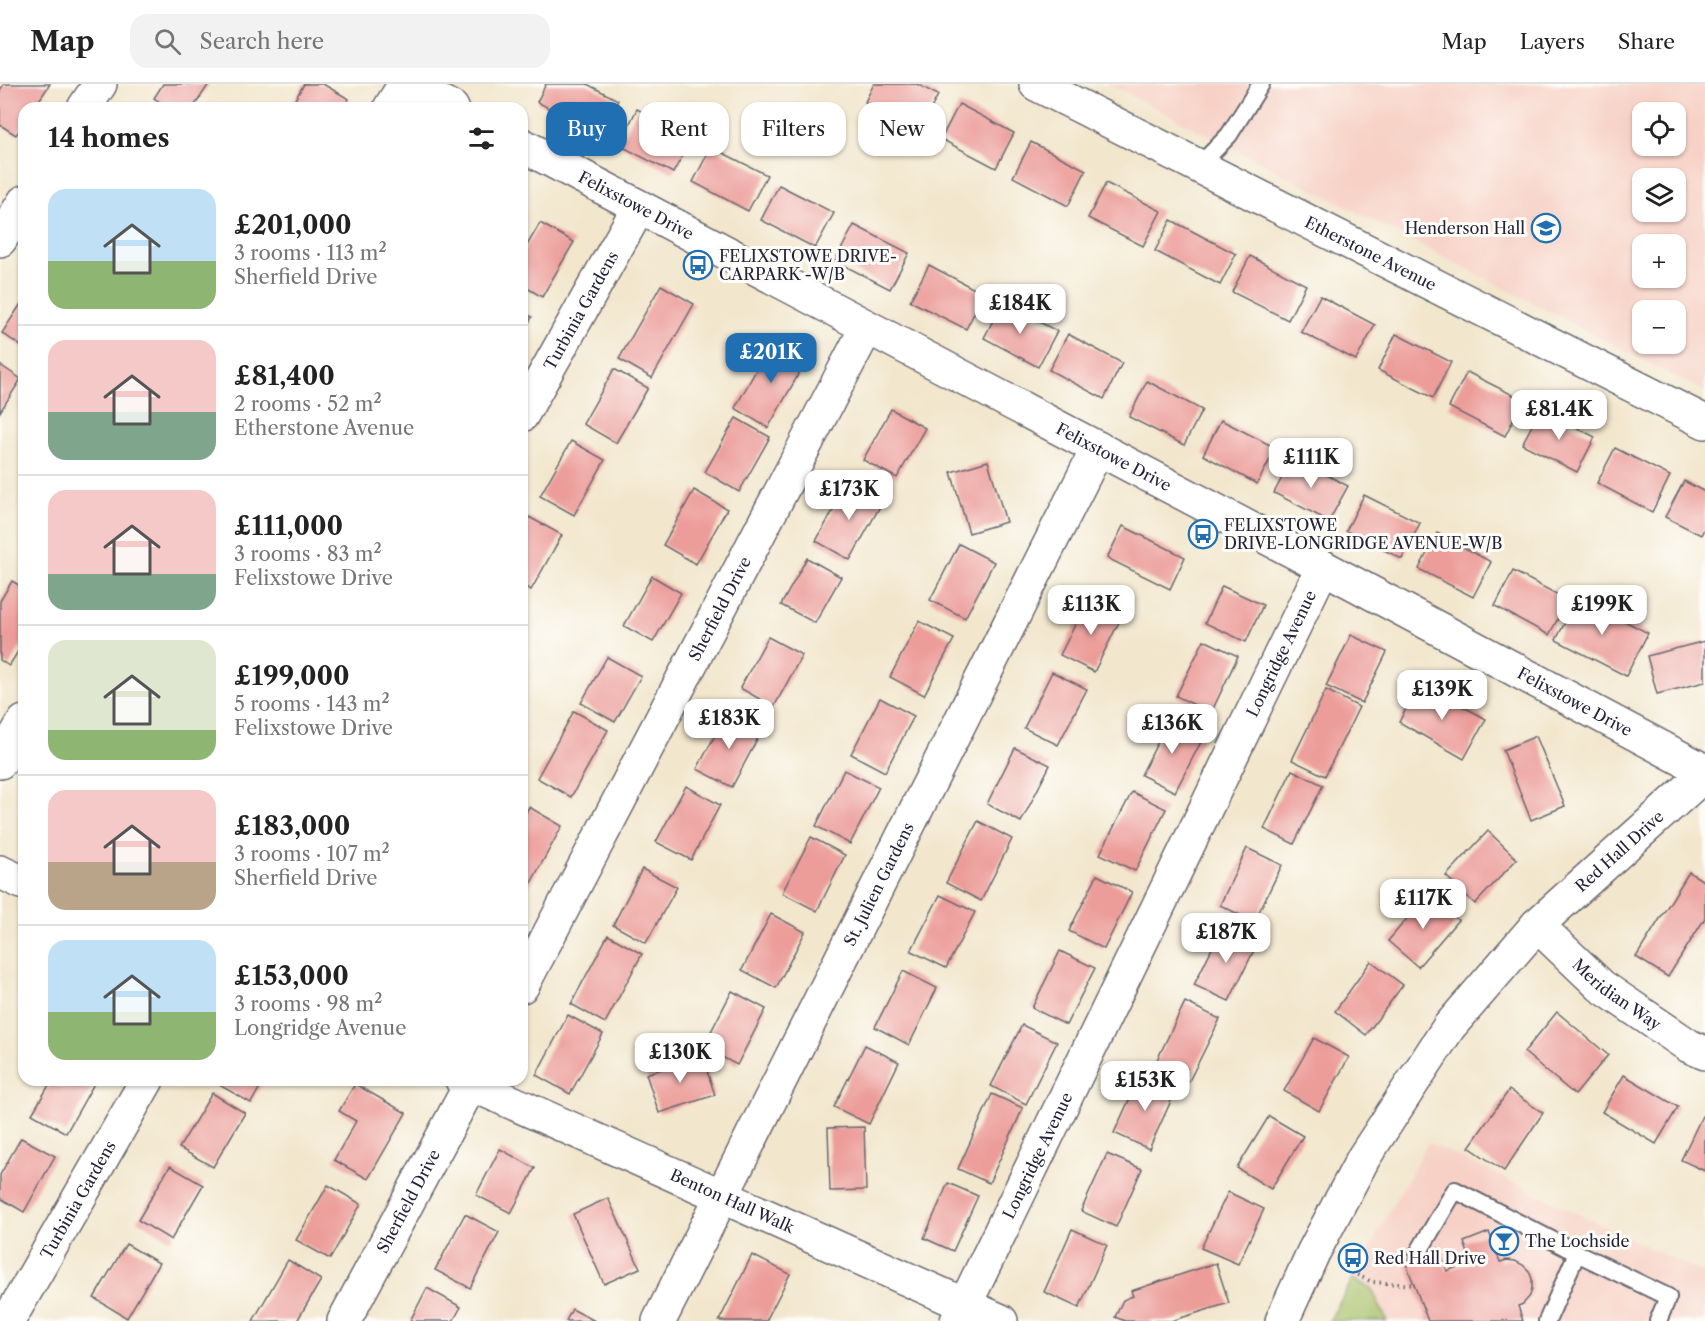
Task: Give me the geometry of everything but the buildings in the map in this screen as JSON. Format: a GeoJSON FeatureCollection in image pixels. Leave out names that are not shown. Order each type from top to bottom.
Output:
{"type":"FeatureCollection","features":[{"type":"Feature","properties":{"kind":"street"},"geometry":{"type":"LineString","coordinates":[[88,102],[100,84]]}},
{"type":"Feature","properties":{"kind":"street"},"geometry":{"type":"LineString","coordinates":[[394,102],[405,84],[440,102]]}},
{"type":"Feature","properties":{"kind":"street","name":"Etherstone Avenue"},"geometry":{"type":"LineString","coordinates":[[1036,84],[1705,422]]}},
{"type":"Feature","properties":{"kind":"street","name":"Felixstowe Drive"},"geometry":{"type":"LineString","coordinates":[[528,148],[1323,567],[1705,772]]}},
{"type":"Feature","properties":{"kind":"street","name":"Turbinia Gardens"},"geometry":{"type":"LineString","coordinates":[[528,405],[639,207]]}},
{"type":"Feature","properties":{"kind":"street"},"geometry":{"type":"LineString","coordinates":[[0,240],[18,212]]}},
{"type":"Feature","properties":{"kind":"street","name":"Sherfield Drive"},"geometry":{"type":"LineString","coordinates":[[528,975],[867,327]]}},
{"type":"Feature","properties":{"kind":"street","name":"St. Julien Gardens"},"geometry":{"type":"LineString","coordinates":[[659,1321],[1098,448]]}},
{"type":"Feature","properties":{"kind":"street","name":"Longridge Avenue"},"geometry":{"type":"LineString","coordinates":[[961,1313],[1323,567]]}},
{"type":"Feature","properties":{"kind":"street"},"geometry":{"type":"LineString","coordinates":[[0,762],[18,732]]}},
{"type":"Feature","properties":{"kind":"street","name":"Red Hall Drive"},"geometry":{"type":"LineString","coordinates":[[1282,1321],[1313,1253],[1364,1157],[1449,1027],[1537,925],[1705,772]]}},
{"type":"Feature","properties":{"kind":"street"},"geometry":{"type":"LineString","coordinates":[[0,872],[18,880]]}},
{"type":"Feature","properties":{"kind":"street","name":"Meridian Way"},"geometry":{"type":"LineString","coordinates":[[1537,925],[1601,986],[1689,1046],[1705,1053]]}},
{"type":"Feature","properties":{"kind":"street","name":"Turbinia Gardens"},"geometry":{"type":"LineString","coordinates":[[8,1321],[144,1086]]}},
{"type":"Feature","properties":{"kind":"street","name":"Sherfield Drive"},"geometry":{"type":"LineString","coordinates":[[344,1321],[466,1086]]}},
{"type":"Feature","properties":{"kind":"street","name":"Benton Hall Walk"},"geometry":{"type":"LineString","coordinates":[[480,1086],[721,1197],[961,1313],[1001,1321]]}},
{"type":"Feature","properties":{"kind":"lane"},"geometry":{"type":"LineString","coordinates":[[1199,166],[1229,135],[1261,84]]}},
{"type":"Feature","properties":{"kind":"lane"},"geometry":{"type":"LineString","coordinates":[[1418,1253],[1455,1190],[1668,1297],[1658,1321]]}},
{"type":"Feature","properties":{"kind":"lane"},"geometry":{"type":"LineString","coordinates":[[1547,1321],[1577,1253]]}},
{"type":"Feature","properties":{"kind":"path"},"geometry":{"type":"LineString","coordinates":[[1313,1253],[1372,1282],[1415,1286]]}},
{"type":"Feature","properties":{"kind":"shaded area","name":"Henderson Hall"},"geometry":{"type":"Polygon","coordinates":[[[1109,84],[1705,84],[1705,392],[1109,84]]]}},
{"type":"Feature","properties":{"kind":"shaded area","name":"The Lochside"},"geometry":{"type":"Polygon","coordinates":[[[1428,1142],[1705,1274],[1705,1313],[1701,1321],[1329,1321],[1428,1142]]]}},
{"type":"Feature","properties":{"kind":"green space"},"geometry":{"type":"Polygon","coordinates":[[[1353,1279],[1372,1289],[1387,1321],[1329,1321],[1353,1279]]]}},
{"type":"Feature","properties":{"kind":"place","name":"Henderson Hall"},"geometry":{"type":"Point","coordinates":[1546,228]}},
{"type":"Feature","properties":{"kind":"place","name":"FELIXSTOWE DRIVE- CARPARK -W/B"},"geometry":{"type":"Point","coordinates":[698,265]}},
{"type":"Feature","properties":{"kind":"place","name":"FELIXSTOWE DRIVE-LONGRIDGE AVENUE-W/B"},"geometry":{"type":"Point","coordinates":[1203,534]}},
{"type":"Feature","properties":{"kind":"place","name":"The Lochside"},"geometry":{"type":"Point","coordinates":[1504,1241]}},
{"type":"Feature","properties":{"kind":"place","name":"Red Hall Drive"},"geometry":{"type":"Point","coordinates":[1353,1258]}}]}
